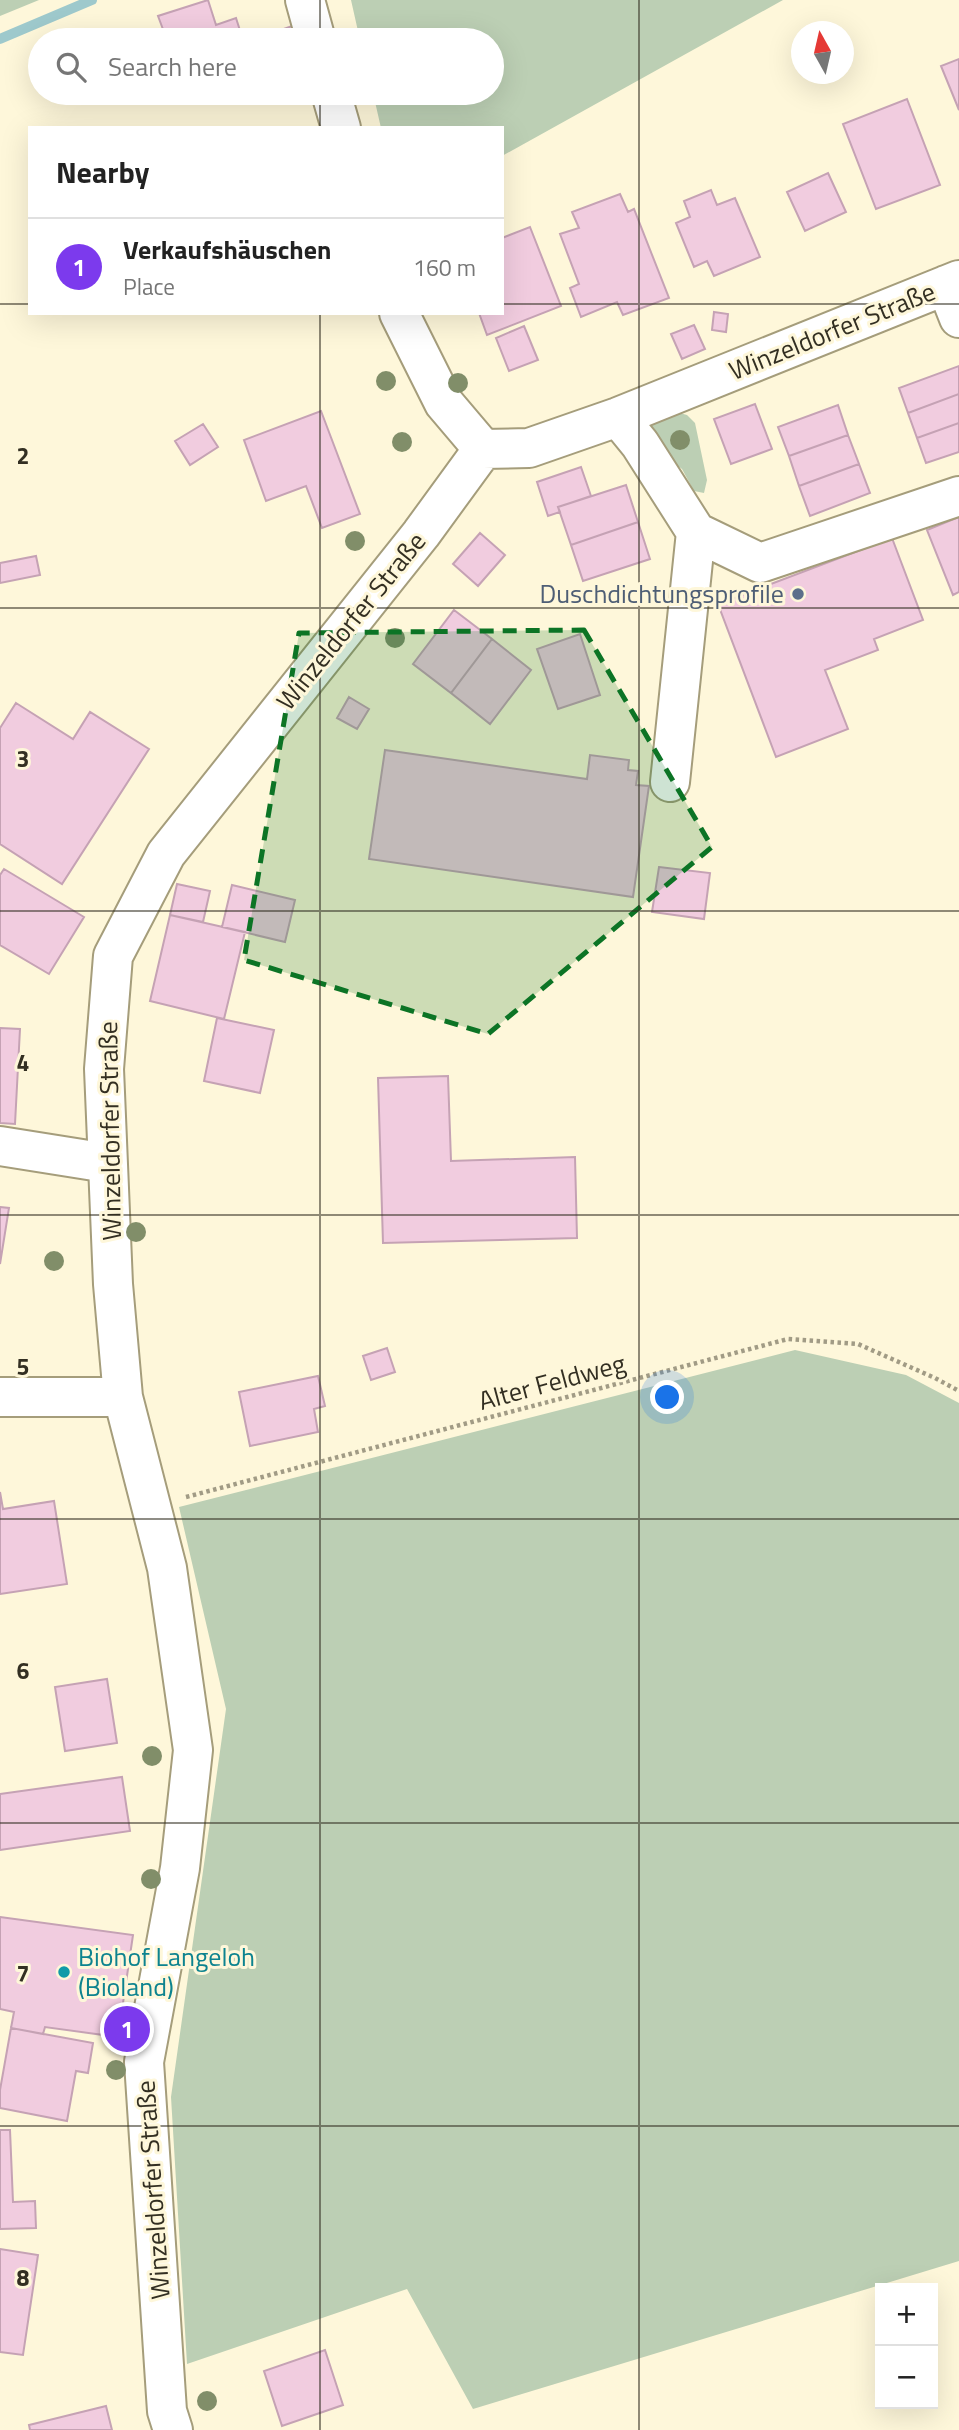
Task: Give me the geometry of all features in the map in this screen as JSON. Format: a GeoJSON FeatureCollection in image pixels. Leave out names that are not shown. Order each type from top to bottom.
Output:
{"type":"FeatureCollection","features":[{"type":"Feature","properties":{"kind":"street"},"geometry":{"type":"LineString","coordinates":[[305,0],[313,28]]}},
{"type":"Feature","properties":{"kind":"street"},"geometry":{"type":"LineString","coordinates":[[334,105],[340,126]]}},
{"type":"Feature","properties":{"kind":"street","name":"Winzeldorfer Straße"},"geometry":{"type":"LineString","coordinates":[[173,2430],[167,2411],[144,2062],[180,1868],[193,1750],[167,1568],[123,1397],[113,1284],[104,1069],[113,956],[166,854],[421,534],[483,449],[529,448],[955,294]]}},
{"type":"Feature","properties":{"kind":"street"},"geometry":{"type":"LineString","coordinates":[[400,315],[444,403],[483,449]]}},
{"type":"Feature","properties":{"kind":"street"},"geometry":{"type":"LineString","coordinates":[[618,417],[640,444],[696,532],[760,564],[959,496]]}},
{"type":"Feature","properties":{"kind":"street"},"geometry":{"type":"LineString","coordinates":[[670,782],[696,532]]}},
{"type":"Feature","properties":{"kind":"street"},"geometry":{"type":"LineString","coordinates":[[0,1146],[107,1163]]}},
{"type":"Feature","properties":{"kind":"street"},"geometry":{"type":"LineString","coordinates":[[0,1397],[123,1397]]}},
{"type":"Feature","properties":{"kind":"path","name":"Alter Feldweg"},"geometry":{"type":"LineString","coordinates":[[150,1506],[788,1339],[858,1344],[959,1391]]}},
{"type":"Feature","properties":{"kind":"highlighted area"},"geometry":{"type":"Polygon","coordinates":[[[584,630],[712,847],[488,1034],[244,960],[299,633],[584,630]]]}},
{"type":"Feature","properties":{"kind":"green space"},"geometry":{"type":"Polygon","coordinates":[[[0,0],[39,0],[0,16],[0,0]]]}},
{"type":"Feature","properties":{"kind":"green space"},"geometry":{"type":"Polygon","coordinates":[[[351,0],[783,0],[504,155],[504,126],[381,126],[376,105],[504,105],[504,28],[357,28],[351,0]]]}},
{"type":"Feature","properties":{"kind":"green space"},"geometry":{"type":"Polygon","coordinates":[[[676,412],[687,415],[695,423],[707,480],[704,493],[694,491],[682,469],[659,452],[644,428],[676,412]]]}},
{"type":"Feature","properties":{"kind":"green space"},"geometry":{"type":"Polygon","coordinates":[[[795,1350],[906,1375],[959,1403],[959,2261],[887,2283],[875,2283],[875,2287],[473,2409],[407,2289],[187,2364],[171,2097],[226,1709],[179,1507],[795,1350]]]}},
{"type":"Feature","properties":{"kind":"building"},"geometry":{"type":"Polygon","coordinates":[[[208,0],[216,25],[236,18],[239,28],[162,28],[158,16],[208,0]]]}},
{"type":"Feature","properties":{"kind":"building"},"geometry":{"type":"Polygon","coordinates":[[[959,59],[959,110],[941,66],[959,59]]]}},
{"type":"Feature","properties":{"kind":"building"},"geometry":{"type":"Polygon","coordinates":[[[907,99],[940,185],[876,209],[843,124],[907,99]]]}},
{"type":"Feature","properties":{"kind":"building"},"geometry":{"type":"Polygon","coordinates":[[[828,173],[846,212],[805,231],[787,192],[828,173]]]}},
{"type":"Feature","properties":{"kind":"building"},"geometry":{"type":"Polygon","coordinates":[[[711,190],[717,205],[735,198],[760,257],[714,276],[707,261],[694,267],[676,223],[690,217],[684,201],[711,190]]]}},
{"type":"Feature","properties":{"kind":"building"},"geometry":{"type":"Polygon","coordinates":[[[620,194],[628,212],[634,209],[669,298],[623,315],[617,302],[581,317],[570,288],[579,284],[560,234],[579,228],[572,212],[620,194]]]}},
{"type":"Feature","properties":{"kind":"building"},"geometry":{"type":"Polygon","coordinates":[[[530,227],[561,306],[487,335],[480,315],[504,315],[504,237],[530,227]]]}},
{"type":"Feature","properties":{"kind":"building"},"geometry":{"type":"Polygon","coordinates":[[[714,312],[728,314],[726,332],[712,330],[714,312]]]}},
{"type":"Feature","properties":{"kind":"building"},"geometry":{"type":"Polygon","coordinates":[[[694,325],[705,349],[682,359],[671,334],[694,325]]]}},
{"type":"Feature","properties":{"kind":"building"},"geometry":{"type":"Polygon","coordinates":[[[524,326],[538,360],[509,371],[496,338],[524,326]]]}},
{"type":"Feature","properties":{"kind":"building"},"geometry":{"type":"Polygon","coordinates":[[[959,366],[959,394],[908,413],[899,388],[959,366]]]}},
{"type":"Feature","properties":{"kind":"building"},"geometry":{"type":"Polygon","coordinates":[[[959,394],[959,423],[917,438],[908,413],[959,394]]]}},
{"type":"Feature","properties":{"kind":"building"},"geometry":{"type":"Polygon","coordinates":[[[755,404],[772,449],[731,464],[714,419],[755,404]]]}},
{"type":"Feature","properties":{"kind":"building"},"geometry":{"type":"Polygon","coordinates":[[[838,405],[848,435],[789,456],[778,427],[838,405]]]}},
{"type":"Feature","properties":{"kind":"building"},"geometry":{"type":"Polygon","coordinates":[[[321,411],[360,514],[322,528],[306,486],[266,501],[244,440],[321,411]]]}},
{"type":"Feature","properties":{"kind":"building"},"geometry":{"type":"Polygon","coordinates":[[[959,423],[959,452],[926,463],[917,438],[959,423]]]}},
{"type":"Feature","properties":{"kind":"building"},"geometry":{"type":"Polygon","coordinates":[[[203,424],[218,447],[190,465],[175,441],[203,424]]]}},
{"type":"Feature","properties":{"kind":"building"},"geometry":{"type":"Polygon","coordinates":[[[848,435],[859,464],[799,486],[789,456],[848,435]]]}},
{"type":"Feature","properties":{"kind":"building"},"geometry":{"type":"Polygon","coordinates":[[[859,464],[870,493],[810,516],[799,486],[859,464]]]}},
{"type":"Feature","properties":{"kind":"building"},"geometry":{"type":"Polygon","coordinates":[[[581,467],[591,496],[558,507],[560,512],[548,516],[537,482],[581,467]]]}},
{"type":"Feature","properties":{"kind":"building"},"geometry":{"type":"Polygon","coordinates":[[[626,485],[638,522],[571,545],[558,507],[626,485]]]}},
{"type":"Feature","properties":{"kind":"building"},"geometry":{"type":"Polygon","coordinates":[[[959,517],[959,592],[953,595],[927,530],[959,517]]]}},
{"type":"Feature","properties":{"kind":"building"},"geometry":{"type":"Polygon","coordinates":[[[638,522],[650,559],[583,581],[571,545],[638,522]]]}},
{"type":"Feature","properties":{"kind":"building"},"geometry":{"type":"Polygon","coordinates":[[[480,533],[505,555],[478,586],[453,564],[480,533]]]}},
{"type":"Feature","properties":{"kind":"building"},"geometry":{"type":"Polygon","coordinates":[[[892,538],[923,620],[874,639],[878,650],[825,670],[848,729],[776,757],[718,604],[892,538]]]}},
{"type":"Feature","properties":{"kind":"building"},"geometry":{"type":"Polygon","coordinates":[[[36,556],[40,575],[0,583],[0,563],[36,556]]]}},
{"type":"Feature","properties":{"kind":"building"},"geometry":{"type":"Polygon","coordinates":[[[454,610],[492,639],[451,693],[413,664],[454,610]]]}},
{"type":"Feature","properties":{"kind":"building"},"geometry":{"type":"Polygon","coordinates":[[[580,634],[600,695],[558,709],[537,649],[580,634]]]}},
{"type":"Feature","properties":{"kind":"building"},"geometry":{"type":"Polygon","coordinates":[[[492,639],[531,670],[490,724],[451,693],[492,639]]]}},
{"type":"Feature","properties":{"kind":"building"},"geometry":{"type":"Polygon","coordinates":[[[349,697],[369,709],[357,729],[337,718],[349,697]]]}},
{"type":"Feature","properties":{"kind":"building"},"geometry":{"type":"Polygon","coordinates":[[[16,703],[73,739],[90,712],[149,749],[62,884],[0,844],[0,728],[16,703]]]}},
{"type":"Feature","properties":{"kind":"building"},"geometry":{"type":"Polygon","coordinates":[[[385,750],[587,779],[590,755],[629,760],[628,770],[638,771],[636,785],[649,786],[633,897],[369,859],[385,750]]]}},
{"type":"Feature","properties":{"kind":"building"},"geometry":{"type":"Polygon","coordinates":[[[659,867],[710,873],[704,919],[652,912],[659,867]]]}},
{"type":"Feature","properties":{"kind":"building"},"geometry":{"type":"Polygon","coordinates":[[[4,869],[84,917],[49,974],[0,945],[0,875],[4,869]]]}},
{"type":"Feature","properties":{"kind":"building"},"geometry":{"type":"Polygon","coordinates":[[[177,884],[210,891],[203,922],[170,915],[177,884]]]}},
{"type":"Feature","properties":{"kind":"building"},"geometry":{"type":"Polygon","coordinates":[[[232,885],[295,900],[285,942],[222,927],[232,885]]]}},
{"type":"Feature","properties":{"kind":"building"},"geometry":{"type":"Polygon","coordinates":[[[170,915],[245,932],[224,1019],[150,1001],[170,915]]]}},
{"type":"Feature","properties":{"kind":"building"},"geometry":{"type":"Polygon","coordinates":[[[217,1018],[274,1030],[260,1093],[204,1081],[217,1018]]]}},
{"type":"Feature","properties":{"kind":"building"},"geometry":{"type":"Polygon","coordinates":[[[0,1028],[20,1029],[15,1124],[0,1123],[0,1028]]]}},
{"type":"Feature","properties":{"kind":"building"},"geometry":{"type":"Polygon","coordinates":[[[448,1076],[451,1161],[575,1157],[577,1238],[383,1243],[378,1078],[448,1076]]]}},
{"type":"Feature","properties":{"kind":"building"},"geometry":{"type":"Polygon","coordinates":[[[0,1207],[9,1208],[0,1264],[0,1207]]]}},
{"type":"Feature","properties":{"kind":"building"},"geometry":{"type":"Polygon","coordinates":[[[387,1348],[395,1372],[371,1380],[363,1356],[387,1348]]]}},
{"type":"Feature","properties":{"kind":"building"},"geometry":{"type":"Polygon","coordinates":[[[318,1376],[325,1406],[314,1409],[318,1432],[250,1446],[239,1392],[318,1376]]]}},
{"type":"Feature","properties":{"kind":"building"},"geometry":{"type":"Polygon","coordinates":[[[0,1492],[3,1509],[54,1501],[67,1584],[0,1594],[0,1492]]]}},
{"type":"Feature","properties":{"kind":"building"},"geometry":{"type":"Polygon","coordinates":[[[107,1679],[117,1743],[65,1751],[55,1687],[107,1679]]]}},
{"type":"Feature","properties":{"kind":"building"},"geometry":{"type":"Polygon","coordinates":[[[122,1777],[130,1831],[0,1850],[0,1794],[122,1777]]]}},
{"type":"Feature","properties":{"kind":"building","name":"Biohof Langeloh (Bioland)"},"geometry":{"type":"Polygon","coordinates":[[[0,1917],[133,1935],[118,2037],[45,2027],[43,2034],[11,2028],[14,2012],[0,2009],[0,1917]]]}},
{"type":"Feature","properties":{"kind":"building"},"geometry":{"type":"Polygon","coordinates":[[[122,2018],[136,2020],[133,2039],[118,2037],[122,2018]]]}},
{"type":"Feature","properties":{"kind":"building","name":"Biohof Langeloh (Bioland)"},"geometry":{"type":"Polygon","coordinates":[[[11,2028],[93,2043],[88,2073],[76,2071],[67,2121],[0,2108],[0,2090],[11,2028]]]}},
{"type":"Feature","properties":{"kind":"building"},"geometry":{"type":"Polygon","coordinates":[[[0,2130],[10,2130],[13,2202],[35,2201],[36,2228],[0,2229],[0,2130]]]}},
{"type":"Feature","properties":{"kind":"building"},"geometry":{"type":"Polygon","coordinates":[[[0,2249],[38,2255],[23,2355],[0,2352],[0,2249]]]}},
{"type":"Feature","properties":{"kind":"building"},"geometry":{"type":"Polygon","coordinates":[[[325,2350],[343,2405],[282,2426],[264,2371],[325,2350]]]}},
{"type":"Feature","properties":{"kind":"building"},"geometry":{"type":"Polygon","coordinates":[[[106,2406],[112,2430],[30,2430],[29,2425],[106,2406]]]}},
{"type":"Feature","properties":{"kind":"waterway"},"geometry":{"type":"LineString","coordinates":[[0,39],[92,0]]}},
{"type":"Feature","properties":{"kind":"place","name":"Duschdichtungsprofile"},"geometry":{"type":"Point","coordinates":[798,594]}},
{"type":"Feature","properties":{"kind":"place","name":"Biohof Langeloh (Bioland)"},"geometry":{"type":"Point","coordinates":[64,1972]}},
{"type":"Feature","properties":{"kind":"place","name":"Verkaufshäuschen"},"geometry":{"type":"Point","coordinates":[127,2029]}}]}
